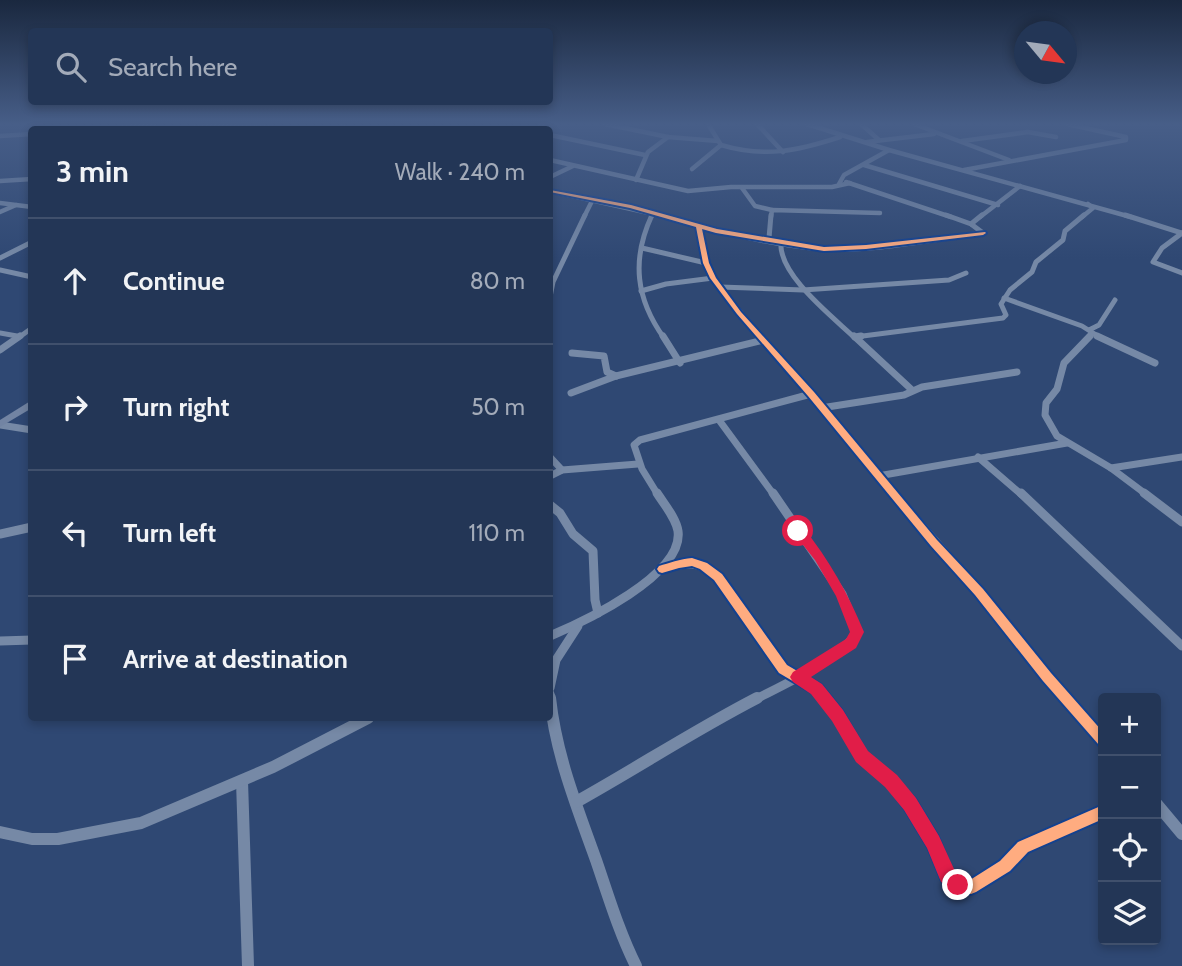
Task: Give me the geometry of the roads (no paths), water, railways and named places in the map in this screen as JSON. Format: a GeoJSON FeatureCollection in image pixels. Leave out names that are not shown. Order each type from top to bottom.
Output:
{"type":"FeatureCollection","features":[{"type":"Feature","properties":{"kind":"street"},"geometry":{"type":"LineString","coordinates":[[586,169],[688,191],[832,187],[840,182],[844,175],[856,169]]}},
{"type":"Feature","properties":{"kind":"street"},"geometry":{"type":"LineString","coordinates":[[636,180],[641,169]]}},
{"type":"Feature","properties":{"kind":"street"},"geometry":{"type":"LineString","coordinates":[[878,169],[998,205]]}},
{"type":"Feature","properties":{"kind":"street"},"geometry":{"type":"LineString","coordinates":[[958,169],[1088,204],[1182,233]]}},
{"type":"Feature","properties":{"kind":"street"},"geometry":{"type":"LineString","coordinates":[[961,170],[966,169]]}},
{"type":"Feature","properties":{"kind":"street"},"geometry":{"type":"LineString","coordinates":[[0,181],[28,179]]}},
{"type":"Feature","properties":{"kind":"street"},"geometry":{"type":"LineString","coordinates":[[553,192],[593,199],[699,227],[832,249],[983,233],[971,224],[850,183],[840,182]]}},
{"type":"Feature","properties":{"kind":"street"},"geometry":{"type":"LineString","coordinates":[[971,224],[1020,186]]}},
{"type":"Feature","properties":{"kind":"street"},"geometry":{"type":"LineString","coordinates":[[742,188],[755,206],[772,210],[880,213]]}},
{"type":"Feature","properties":{"kind":"street"},"geometry":{"type":"LineString","coordinates":[[553,288],[559,269],[593,199]]}},
{"type":"Feature","properties":{"kind":"street"},"geometry":{"type":"LineString","coordinates":[[0,203],[28,206]]}},
{"type":"Feature","properties":{"kind":"street"},"geometry":{"type":"LineString","coordinates":[[855,337],[1003,318],[1006,315],[1001,304],[1004,298],[1032,272],[1036,262],[1063,240],[1065,231],[1093,208],[1088,204]]}},
{"type":"Feature","properties":{"kind":"street"},"geometry":{"type":"LineString","coordinates":[[0,212],[16,205]]}},
{"type":"Feature","properties":{"kind":"street"},"geometry":{"type":"LineString","coordinates":[[769,239],[772,210]]}},
{"type":"Feature","properties":{"kind":"street"},"geometry":{"type":"LineString","coordinates":[[653,214],[646,225],[642,248],[641,291],[645,308],[680,363]]}},
{"type":"Feature","properties":{"kind":"street"},"geometry":{"type":"LineString","coordinates":[[699,227],[706,263],[713,278],[739,313],[811,394],[1098,735]]}},
{"type":"Feature","properties":{"kind":"street"},"geometry":{"type":"LineString","coordinates":[[1182,233],[1162,248],[1153,261],[1182,273]]}},
{"type":"Feature","properties":{"kind":"street"},"geometry":{"type":"LineString","coordinates":[[782,241],[780,249],[803,290],[912,390]]}},
{"type":"Feature","properties":{"kind":"street"},"geometry":{"type":"LineString","coordinates":[[0,258],[28,244]]}},
{"type":"Feature","properties":{"kind":"street"},"geometry":{"type":"LineString","coordinates":[[642,248],[706,263]]}},
{"type":"Feature","properties":{"kind":"street"},"geometry":{"type":"LineString","coordinates":[[0,270],[28,276]]}},
{"type":"Feature","properties":{"kind":"street"},"geometry":{"type":"LineString","coordinates":[[720,287],[803,290],[948,280],[967,273]]}},
{"type":"Feature","properties":{"kind":"street"},"geometry":{"type":"LineString","coordinates":[[641,291],[666,284],[713,278]]}},
{"type":"Feature","properties":{"kind":"street"},"geometry":{"type":"LineString","coordinates":[[1004,298],[1091,332],[1155,363]]}},
{"type":"Feature","properties":{"kind":"street"},"geometry":{"type":"LineString","coordinates":[[1115,300],[1099,325],[1064,363],[1057,388],[1046,403],[1045,415],[1057,436],[1111,468],[1182,522]]}},
{"type":"Feature","properties":{"kind":"street"},"geometry":{"type":"LineString","coordinates":[[0,349],[28,330]]}},
{"type":"Feature","properties":{"kind":"street"},"geometry":{"type":"LineString","coordinates":[[0,333],[17,336]]}},
{"type":"Feature","properties":{"kind":"street"},"geometry":{"type":"LineString","coordinates":[[571,393],[616,376],[680,363],[764,340]]}},
{"type":"Feature","properties":{"kind":"street"},"geometry":{"type":"LineString","coordinates":[[572,353],[604,356],[607,372],[616,376]]}},
{"type":"Feature","properties":{"kind":"street"},"geometry":{"type":"LineString","coordinates":[[821,408],[904,395],[912,390],[1017,372]]}},
{"type":"Feature","properties":{"kind":"street"},"geometry":{"type":"LineString","coordinates":[[553,635],[578,626],[635,591],[662,569],[679,535],[675,523],[638,464],[634,445],[640,440],[811,394]]}},
{"type":"Feature","properties":{"kind":"street"},"geometry":{"type":"LineString","coordinates":[[0,424],[28,406]]}},
{"type":"Feature","properties":{"kind":"street"},"geometry":{"type":"LineString","coordinates":[[576,802],[673,747],[698,729],[798,677],[851,643],[857,632],[842,594],[819,556],[719,420]]}},
{"type":"Feature","properties":{"kind":"street"},"geometry":{"type":"LineString","coordinates":[[0,424],[28,430]]}},
{"type":"Feature","properties":{"kind":"street"},"geometry":{"type":"LineString","coordinates":[[878,476],[1067,443]]}},
{"type":"Feature","properties":{"kind":"street"},"geometry":{"type":"LineString","coordinates":[[978,457],[1007,481],[1182,646]]}},
{"type":"Feature","properties":{"kind":"street"},"geometry":{"type":"LineString","coordinates":[[1111,468],[1182,457]]}},
{"type":"Feature","properties":{"kind":"street"},"geometry":{"type":"LineString","coordinates":[[553,460],[562,470]]}},
{"type":"Feature","properties":{"kind":"street"},"geometry":{"type":"LineString","coordinates":[[553,474],[562,470],[638,464]]}},
{"type":"Feature","properties":{"kind":"street"},"geometry":{"type":"LineString","coordinates":[[553,507],[560,513],[573,534],[593,551],[596,584],[593,604],[598,613]]}},
{"type":"Feature","properties":{"kind":"street"},"geometry":{"type":"LineString","coordinates":[[0,534],[28,528]]}},
{"type":"Feature","properties":{"kind":"street"},"geometry":{"type":"LineString","coordinates":[[662,569],[693,561],[705,565],[718,577],[783,669],[817,689],[838,715],[862,756],[891,781],[910,804],[933,842],[947,876],[958,885],[971,887],[1005,866],[1023,847],[1098,814]]}},
{"type":"Feature","properties":{"kind":"street"},"geometry":{"type":"LineString","coordinates":[[553,674],[556,660],[578,626]]}},
{"type":"Feature","properties":{"kind":"street"},"geometry":{"type":"LineString","coordinates":[[0,641],[28,640]]}},
{"type":"Feature","properties":{"kind":"street"},"geometry":{"type":"LineString","coordinates":[[553,718],[555,734],[576,802],[618,928],[636,966]]}},
{"type":"Feature","properties":{"kind":"street"},"geometry":{"type":"LineString","coordinates":[[0,832],[32,839],[88,835],[141,823],[242,781],[362,721]]}},
{"type":"Feature","properties":{"kind":"street"},"geometry":{"type":"LineString","coordinates":[[242,781],[248,966]]}},
{"type":"Feature","properties":{"kind":"street"},"geometry":{"type":"LineString","coordinates":[[1161,809],[1182,834]]}}]}
